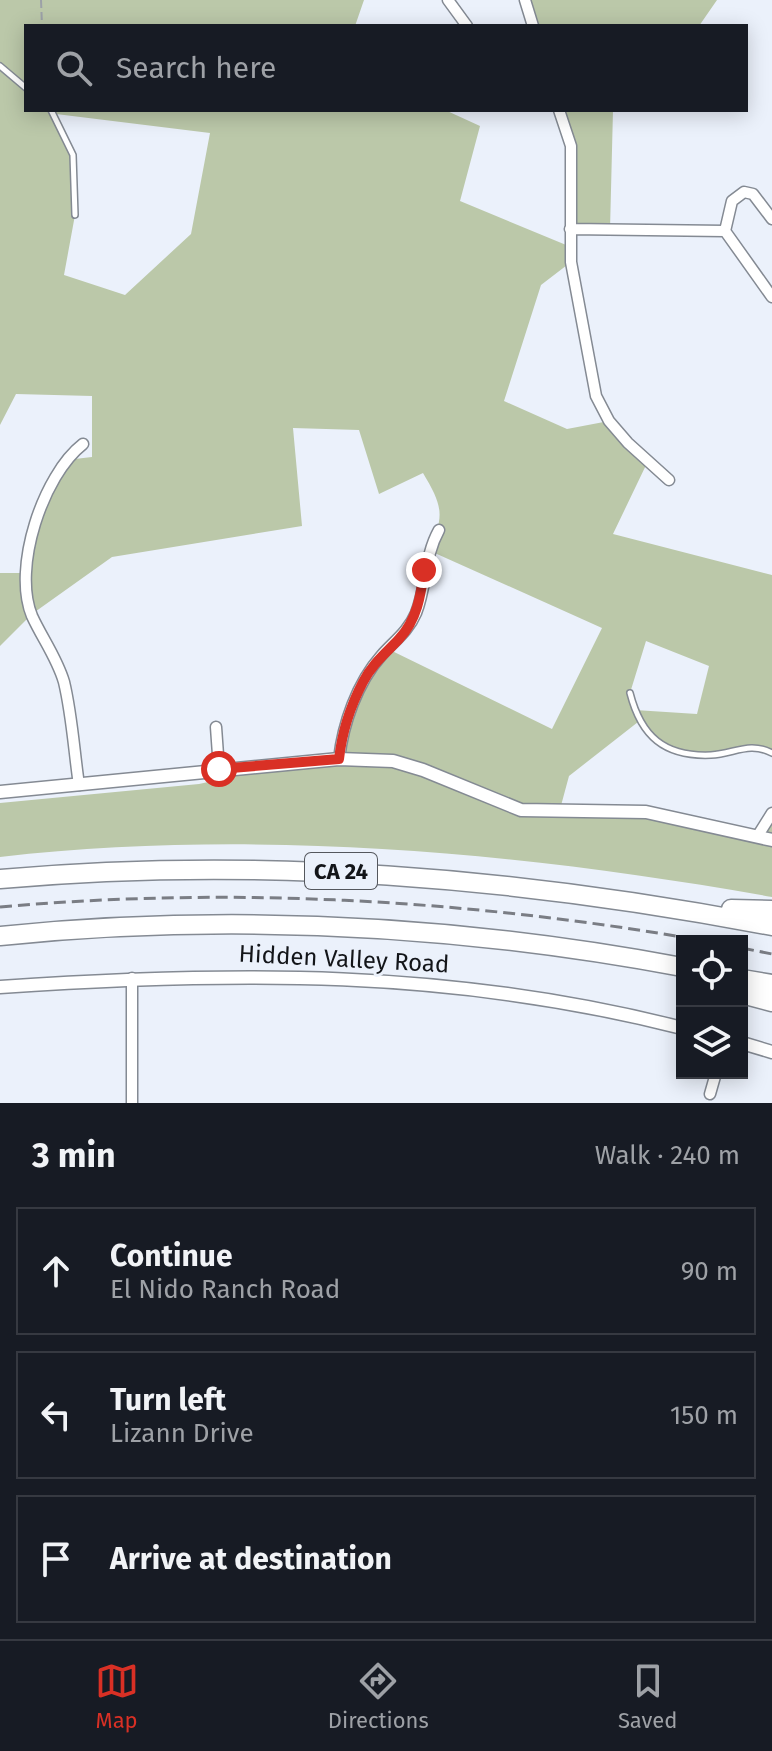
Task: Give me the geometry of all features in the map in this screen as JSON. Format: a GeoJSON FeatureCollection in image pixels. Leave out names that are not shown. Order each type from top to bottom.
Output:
{"type":"FeatureCollection","features":[{"type":"Feature","properties":{"kind":"highway","name":"CA 24"},"geometry":{"type":"LineString","coordinates":[[0,879],[154,870],[344,871],[502,883],[680,908],[772,926]]}},
{"type":"Feature","properties":{"kind":"highway"},"geometry":{"type":"LineString","coordinates":[[680,908],[772,910]]}},
{"type":"Feature","properties":{"kind":"highway"},"geometry":{"type":"LineString","coordinates":[[0,936],[179,926],[325,927],[512,941],[676,967]]}},
{"type":"Feature","properties":{"kind":"highway"},"geometry":{"type":"LineString","coordinates":[[748,980],[772,984]]}},
{"type":"Feature","properties":{"kind":"highway"},"geometry":{"type":"LineString","coordinates":[[748,996],[772,1002]]}},
{"type":"Feature","properties":{"kind":"street"},"geometry":{"type":"LineString","coordinates":[[448,0],[466,24]]}},
{"type":"Feature","properties":{"kind":"street"},"geometry":{"type":"LineString","coordinates":[[525,0],[532,24]]}},
{"type":"Feature","properties":{"kind":"street"},"geometry":{"type":"LineString","coordinates":[[560,112],[571,146],[571,262],[596,396],[609,421],[628,443],[669,480]]}},
{"type":"Feature","properties":{"kind":"street"},"geometry":{"type":"LineString","coordinates":[[772,219],[753,194],[744,192],[732,201],[725,231],[772,297]]}},
{"type":"Feature","properties":{"kind":"street"},"geometry":{"type":"LineString","coordinates":[[570,229],[725,231]]}},
{"type":"Feature","properties":{"kind":"street"},"geometry":{"type":"LineString","coordinates":[[79,785],[63,682],[32,614],[23,573],[52,480],[71,453],[83,444]]}},
{"type":"Feature","properties":{"kind":"street"},"geometry":{"type":"LineString","coordinates":[[339,759],[342,735],[363,681],[381,656],[401,637],[415,614],[428,550],[439,530]]}},
{"type":"Feature","properties":{"kind":"street"},"geometry":{"type":"LineString","coordinates":[[216,727],[219,769]]}},
{"type":"Feature","properties":{"kind":"street"},"geometry":{"type":"LineString","coordinates":[[0,792],[339,759],[393,761],[521,810],[646,812],[772,840]]}},
{"type":"Feature","properties":{"kind":"street"},"geometry":{"type":"LineString","coordinates":[[757,837],[772,813]]}},
{"type":"Feature","properties":{"kind":"street","name":"Hidden Valley Road"},"geometry":{"type":"LineString","coordinates":[[0,987],[132,978],[268,975],[398,981],[563,1000],[676,1027]]}},
{"type":"Feature","properties":{"kind":"street"},"geometry":{"type":"LineString","coordinates":[[132,978],[132,1103]]}},
{"type":"Feature","properties":{"kind":"street"},"geometry":{"type":"LineString","coordinates":[[748,1045],[772,1052]]}},
{"type":"Feature","properties":{"kind":"street"},"geometry":{"type":"LineString","coordinates":[[710,1094],[714,1079]]}},
{"type":"Feature","properties":{"kind":"lane"},"geometry":{"type":"LineString","coordinates":[[0,66],[24,86]]}},
{"type":"Feature","properties":{"kind":"lane"},"geometry":{"type":"LineString","coordinates":[[52,112],[73,155],[75,215]]}},
{"type":"Feature","properties":{"kind":"lane"},"geometry":{"type":"LineString","coordinates":[[630,693],[647,734],[671,749],[712,755],[748,747],[772,753]]}},
{"type":"Feature","properties":{"kind":"path"},"geometry":{"type":"LineString","coordinates":[[41,0],[42,24]]}},
{"type":"Feature","properties":{"kind":"green space"},"geometry":{"type":"Polygon","coordinates":[[[0,0],[364,0],[356,24],[24,24],[24,112],[449,112],[480,126],[460,201],[571,247],[571,262],[541,285],[504,401],[567,429],[609,421],[648,461],[613,534],[772,575],[772,753],[754,749],[694,754],[659,741],[638,722],[569,776],[559,813],[606,811],[757,837],[772,813],[772,897],[581,868],[388,849],[193,845],[0,857],[0,803],[199,784],[295,763],[339,759],[363,681],[388,649],[552,729],[602,628],[428,550],[437,528],[439,511],[438,502],[423,473],[379,494],[359,430],[293,428],[302,526],[112,557],[32,614],[0,646],[0,573],[23,573],[45,500],[66,460],[92,457],[92,396],[16,394],[0,425],[0,0]],[[56,114],[73,155],[75,215],[64,275],[125,295],[191,234],[210,133],[56,114]],[[646,641],[630,693],[635,710],[697,714],[709,666],[646,641]]]}},
{"type":"Feature","properties":{"kind":"green space"},"geometry":{"type":"Polygon","coordinates":[[[525,0],[717,0],[700,24],[532,24],[525,0]]]}},
{"type":"Feature","properties":{"kind":"green space"},"geometry":{"type":"Polygon","coordinates":[[[560,112],[613,112],[610,230],[570,229],[571,146],[560,112]]]}},
{"type":"Feature","properties":{"kind":"railway"},"geometry":{"type":"LineString","coordinates":[[0,907],[177,898],[354,901],[530,915],[676,936]]}},
{"type":"Feature","properties":{"kind":"railway"},"geometry":{"type":"LineString","coordinates":[[748,949],[772,954]]}},
{"type":"Feature","properties":{"kind":"route"},"geometry":{"type":"LineString","coordinates":[[219,769],[339,759],[342,735],[363,681],[381,656],[401,637],[415,614],[424,570]]}}]}
